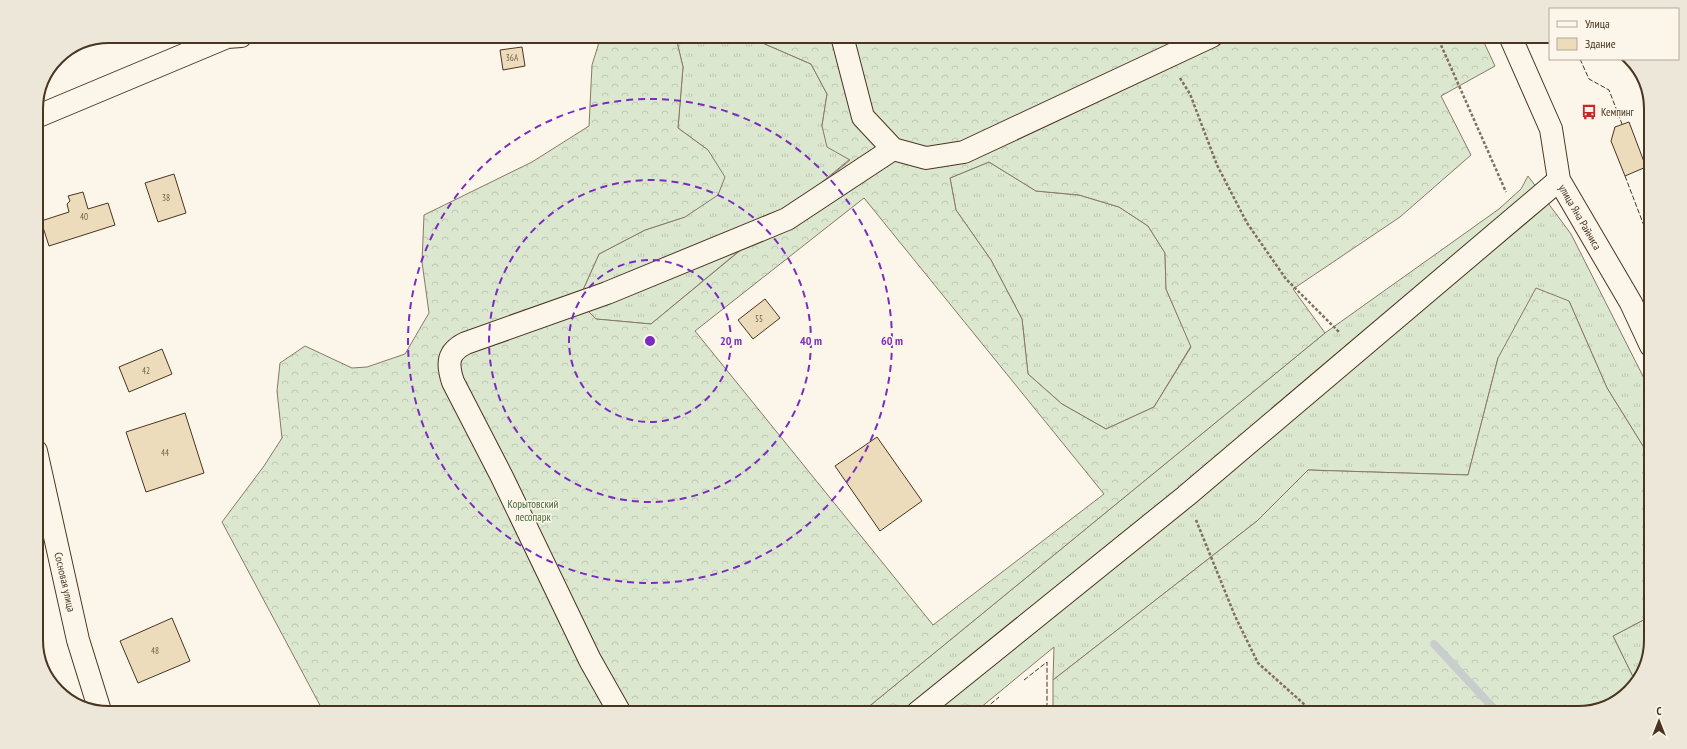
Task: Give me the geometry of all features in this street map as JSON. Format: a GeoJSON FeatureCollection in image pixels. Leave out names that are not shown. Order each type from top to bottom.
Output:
{"type":"FeatureCollection","features":[{"type":"Feature","properties":{"kind":"street"},"geometry":{"type":"LineString","coordinates":[[43,115],[213,43]]}},
{"type":"Feature","properties":{"kind":"street"},"geometry":{"type":"LineString","coordinates":[[844,43],[863,117],[893,149],[926,158],[964,152],[1197,43]]}},
{"type":"Feature","properties":{"kind":"street","name":"улица Яна Райниса"},"geometry":{"type":"LineString","coordinates":[[1513,43],[1551,129],[1559,180],[1631,303],[1644,331]]}},
{"type":"Feature","properties":{"kind":"street"},"geometry":{"type":"LineString","coordinates":[[616,706],[590,660],[502,477],[453,382],[449,369],[450,357],[457,347],[466,343],[607,293],[787,219],[893,149]]}},
{"type":"Feature","properties":{"kind":"street"},"geometry":{"type":"LineString","coordinates":[[926,706],[1186,496],[1559,180]]}},
{"type":"Feature","properties":{"kind":"street","name":"Сосновая улица"},"geometry":{"type":"LineString","coordinates":[[43,482],[78,640],[98,705]]}},
{"type":"Feature","properties":{"kind":"path"},"geometry":{"type":"LineString","coordinates":[[1440,43],[1516,217]]}},
{"type":"Feature","properties":{"kind":"path"},"geometry":{"type":"LineString","coordinates":[[1168,57],[1190,94],[1217,165],[1247,223],[1286,279],[1344,337],[1347,360]]}},
{"type":"Feature","properties":{"kind":"path"},"geometry":{"type":"LineString","coordinates":[[1186,496],[1235,616],[1258,663],[1306,706]]}},
{"type":"Feature","properties":{"kind":"green space","name":"Корытовский лесопарк"},"geometry":{"type":"Polygon","coordinates":[[[599,43],[677,43],[683,67],[678,128],[708,150],[725,177],[718,195],[685,217],[645,230],[599,254],[578,301],[596,319],[651,324],[850,160],[827,147],[822,126],[827,94],[811,64],[763,43],[1484,43],[1495,66],[1441,96],[1471,155],[1400,217],[1293,289],[1325,333],[870,706],[320,706],[222,522],[264,466],[282,438],[277,391],[280,363],[305,346],[352,368],[367,367],[405,354],[429,313],[422,262],[424,215],[532,162],[589,126],[592,65],[599,43]],[[989,162],[950,178],[956,210],[991,260],[1022,319],[1028,374],[1062,404],[1106,429],[1154,407],[1191,347],[1166,289],[1165,253],[1148,226],[1119,207],[1079,195],[1036,191],[989,162]],[[864,198],[695,331],[933,625],[1104,494],[864,198]]]}},
{"type":"Feature","properties":{"kind":"green space"},"geometry":{"type":"Polygon","coordinates":[[[677,43],[763,43],[811,64],[827,94],[822,126],[850,159],[651,324],[596,319],[578,301],[599,254],[645,230],[685,217],[708,150],[678,128],[683,67],[677,43]]]}},
{"type":"Feature","properties":{"kind":"green space"},"geometry":{"type":"Polygon","coordinates":[[[989,162],[1036,191],[1079,195],[1119,207],[1148,226],[1165,253],[1166,289],[1191,346],[1154,407],[1106,429],[1062,404],[1028,374],[1022,319],[991,260],[956,210],[950,178],[989,162]]]}},
{"type":"Feature","properties":{"kind":"green space"},"geometry":{"type":"Polygon","coordinates":[[[1528,176],[1571,234],[1644,378],[1644,448],[1607,388],[1569,301],[1498,358],[1468,475],[1308,470],[1257,521],[1053,680],[1054,647],[982,706],[870,706],[1325,333],[1499,209],[1521,189],[1528,176]]]}},
{"type":"Feature","properties":{"kind":"green space"},"geometry":{"type":"Polygon","coordinates":[[[1536,288],[1569,301],[1607,388],[1644,448],[1644,620],[1613,636],[1633,676],[1615,695],[1599,702],[1578,706],[1053,706],[1053,680],[1257,521],[1308,470],[1468,475],[1498,358],[1536,288]]]}},
{"type":"Feature","properties":{"kind":"green space"},"geometry":{"type":"Polygon","coordinates":[[[1644,620],[1643,653],[1639,665],[1633,676],[1613,636],[1644,620]]]}},
{"type":"Feature","properties":{"kind":"building"},"geometry":{"type":"Polygon","coordinates":[[[522,47],[525,66],[503,70],[500,50],[522,47]]]}},
{"type":"Feature","properties":{"kind":"building"},"geometry":{"type":"Polygon","coordinates":[[[1629,122],[1644,162],[1644,168],[1625,176],[1611,141],[1615,127],[1629,122]]]}},
{"type":"Feature","properties":{"kind":"building"},"geometry":{"type":"Polygon","coordinates":[[[174,174],[186,213],[158,222],[145,183],[174,174]]]}},
{"type":"Feature","properties":{"kind":"building"},"geometry":{"type":"Polygon","coordinates":[[[83,192],[88,209],[108,203],[115,225],[49,246],[43,227],[43,220],[69,212],[67,204],[70,201],[68,196],[83,192]]]}},
{"type":"Feature","properties":{"kind":"building"},"geometry":{"type":"Polygon","coordinates":[[[765,299],[780,318],[753,339],[738,320],[765,299]]]}},
{"type":"Feature","properties":{"kind":"building"},"geometry":{"type":"Polygon","coordinates":[[[162,349],[172,374],[129,392],[119,367],[162,349]]]}},
{"type":"Feature","properties":{"kind":"building"},"geometry":{"type":"Polygon","coordinates":[[[185,413],[204,473],[146,492],[126,432],[185,413]]]}},
{"type":"Feature","properties":{"kind":"building"},"geometry":{"type":"Polygon","coordinates":[[[877,437],[922,501],[880,531],[835,466],[877,437]]]}},
{"type":"Feature","properties":{"kind":"building"},"geometry":{"type":"Polygon","coordinates":[[[172,618],[190,661],[138,683],[120,641],[172,618]]]}},
{"type":"Feature","properties":{"kind":"waterway"},"geometry":{"type":"LineString","coordinates":[[1434,644],[1492,706]]}},
{"type":"Feature","properties":{"kind":"fence"},"geometry":{"type":"LineString","coordinates":[[1580,60],[1589,79],[1609,90],[1622,124]]}},
{"type":"Feature","properties":{"kind":"fence"},"geometry":{"type":"LineString","coordinates":[[1625,176],[1644,226]]}},
{"type":"Feature","properties":{"kind":"fence"},"geometry":{"type":"LineString","coordinates":[[1024,680],[1047,662],[1047,706]]}},
{"type":"Feature","properties":{"kind":"fence"},"geometry":{"type":"LineString","coordinates":[[988,706],[999,697]]}},
{"type":"Feature","properties":{"kind":"place","name":"Кемпинг"},"geometry":{"type":"Point","coordinates":[1589,112]}}]}
